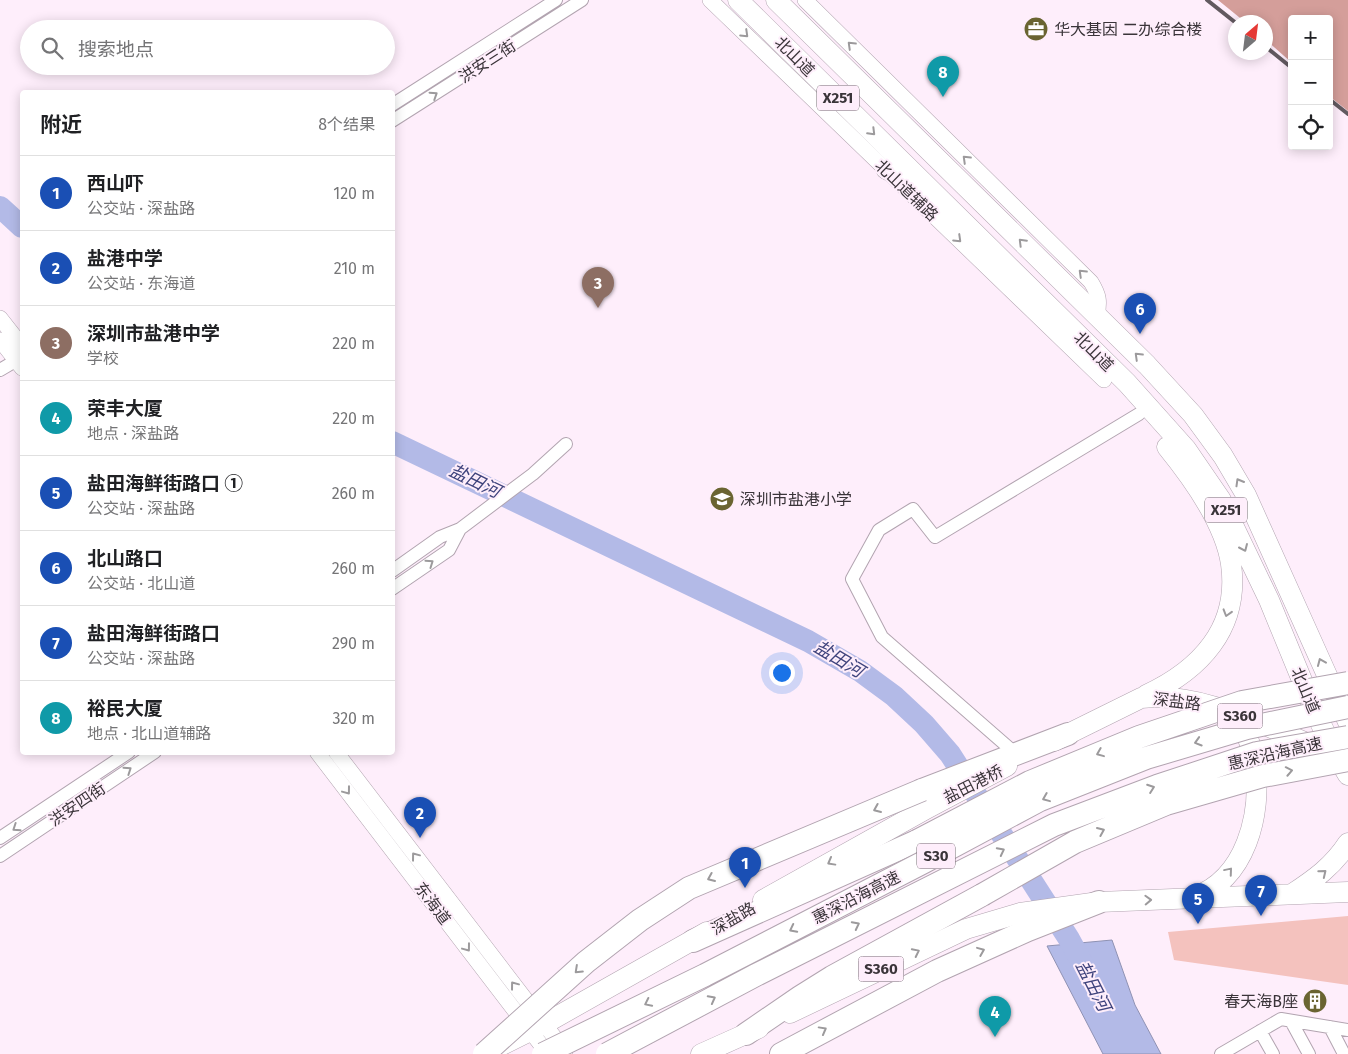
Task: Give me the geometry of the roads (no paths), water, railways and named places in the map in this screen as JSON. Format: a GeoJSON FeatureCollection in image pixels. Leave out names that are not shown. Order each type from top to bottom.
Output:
{"type":"FeatureCollection","features":[{"type":"Feature","properties":{"kind":"highway"},"geometry":{"type":"LineString","coordinates":[[693,940],[917,841],[1030,782],[1139,737],[1242,702],[1348,683]]}},
{"type":"Feature","properties":{"kind":"highway","name":"惠深沿海高速"},"geometry":{"type":"LineString","coordinates":[[543,1054],[705,975],[1040,800],[1146,758],[1247,728],[1348,708]]}},
{"type":"Feature","properties":{"kind":"highway"},"geometry":{"type":"LineString","coordinates":[[484,1054],[586,962],[640,920],[688,888],[933,792],[984,766],[1015,759],[1068,734]]}},
{"type":"Feature","properties":{"kind":"highway","name":"惠深沿海高速"},"geometry":{"type":"LineString","coordinates":[[606,1054],[756,975],[1054,825],[1157,786],[1257,753],[1345,753]]}},
{"type":"Feature","properties":{"kind":"highway"},"geometry":{"type":"LineString","coordinates":[[746,1034],[800,997],[832,978],[1074,842],[1166,804],[1345,753]]}},
{"type":"Feature","properties":{"kind":"highway"},"geometry":{"type":"LineString","coordinates":[[781,1054],[937,971],[1024,921],[1099,902]]}},
{"type":"Feature","properties":{"kind":"main road","name":"北山道"},"geometry":{"type":"LineString","coordinates":[[738,0],[1148,404],[1186,449],[1222,500],[1269,600],[1312,707],[1345,753],[1348,775]]}},
{"type":"Feature","properties":{"kind":"main road","name":"北山道"},"geometry":{"type":"LineString","coordinates":[[776,0],[1147,365],[1193,415],[1235,476],[1258,518],[1348,722]]}},
{"type":"Feature","properties":{"kind":"main road"},"geometry":{"type":"LineString","coordinates":[[886,169],[937,196]]}},
{"type":"Feature","properties":{"kind":"main road"},"geometry":{"type":"LineString","coordinates":[[1051,308],[1104,380],[1139,414],[1195,484],[1219,528],[1231,563],[1231,599],[1226,616],[1220,630],[1202,658],[1176,679],[1141,698]]}},
{"type":"Feature","properties":{"kind":"main road","name":"深盐路"},"geometry":{"type":"LineString","coordinates":[[1068,734],[1141,698],[1153,696],[1200,703],[1227,711],[1345,753]]}},
{"type":"Feature","properties":{"kind":"main road"},"geometry":{"type":"LineString","coordinates":[[1190,899],[1205,893],[1226,875],[1241,854],[1249,838],[1254,821],[1256,780],[1252,751],[1242,726],[1227,711]]}},
{"type":"Feature","properties":{"kind":"main road","name":"盐田港桥"},"geometry":{"type":"LineString","coordinates":[[933,792],[1015,759]]}},
{"type":"Feature","properties":{"kind":"main road","name":"深盐路"},"geometry":{"type":"LineString","coordinates":[[484,1054],[537,1027],[693,940],[933,792]]}},
{"type":"Feature","properties":{"kind":"main road"},"geometry":{"type":"LineString","coordinates":[[1290,895],[1315,880],[1330,867],[1348,843]]}},
{"type":"Feature","properties":{"kind":"main road"},"geometry":{"type":"LineString","coordinates":[[1099,902],[1348,892]]}},
{"type":"Feature","properties":{"kind":"main road","name":"S360"},"geometry":{"type":"LineString","coordinates":[[701,1054],[966,930],[1024,921]]}},
{"type":"Feature","properties":{"kind":"main road","name":"深盐路"},"geometry":{"type":"LineString","coordinates":[[510,1054],[537,1027]]}},
{"type":"Feature","properties":{"kind":"street","name":"洪安三街"},"geometry":{"type":"LineString","coordinates":[[395,103],[556,0]]}},
{"type":"Feature","properties":{"kind":"street","name":"洪安三街"},"geometry":{"type":"LineString","coordinates":[[395,120],[582,0]]}},
{"type":"Feature","properties":{"kind":"street","name":"北山道辅路"},"geometry":{"type":"LineString","coordinates":[[710,0],[1104,380]]}},
{"type":"Feature","properties":{"kind":"street"},"geometry":{"type":"LineString","coordinates":[[805,0],[1091,282],[1097,291],[1100,303],[1097,316]]}},
{"type":"Feature","properties":{"kind":"street"},"geometry":{"type":"LineString","coordinates":[[0,318],[15,351],[0,370]]}},
{"type":"Feature","properties":{"kind":"street"},"geometry":{"type":"LineString","coordinates":[[1015,759],[882,637],[852,578],[879,530],[913,509],[935,537],[1139,414]]}},
{"type":"Feature","properties":{"kind":"street"},"geometry":{"type":"LineString","coordinates":[[395,569],[440,537],[460,529],[533,474],[566,444]]}},
{"type":"Feature","properties":{"kind":"street"},"geometry":{"type":"LineString","coordinates":[[395,588],[448,550],[460,529]]}},
{"type":"Feature","properties":{"kind":"street","name":"洪安四街"},"geometry":{"type":"LineString","coordinates":[[0,838],[124,755]]}},
{"type":"Feature","properties":{"kind":"street","name":"洪安四街"},"geometry":{"type":"LineString","coordinates":[[0,856],[151,755]]}},
{"type":"Feature","properties":{"kind":"street","name":"东海道"},"geometry":{"type":"LineString","coordinates":[[319,755],[537,1027],[567,1054]]}},
{"type":"Feature","properties":{"kind":"street","name":"东海道"},"geometry":{"type":"LineString","coordinates":[[338,755],[537,1027],[548,1054]]}},
{"type":"Feature","properties":{"kind":"street"},"geometry":{"type":"LineString","coordinates":[[1221,1054],[1236,1050],[1260,1031],[1281,1019],[1348,1030]]}},
{"type":"Feature","properties":{"kind":"street"},"geometry":{"type":"LineString","coordinates":[[1291,1021],[1309,1054]]}},
{"type":"Feature","properties":{"kind":"street"},"geometry":{"type":"LineString","coordinates":[[1330,1027],[1344,1054]]}},
{"type":"Feature","properties":{"kind":"street"},"geometry":{"type":"LineString","coordinates":[[1260,1031],[1273,1054]]}},
{"type":"Feature","properties":{"kind":"water"},"geometry":{"type":"Polygon","coordinates":[[[1112,940],[1135,1005],[1161,1054],[1103,1054],[1047,946],[1112,940]]]}},
{"type":"Feature","properties":{"kind":"waterway","name":"盐田河"},"geometry":{"type":"LineString","coordinates":[[0,207],[20,225]]}},
{"type":"Feature","properties":{"kind":"waterway","name":"盐田河"},"geometry":{"type":"LineString","coordinates":[[395,443],[808,641],[860,671],[894,696],[924,724],[950,754],[1069,939],[1086,970]]}},
{"type":"Feature","properties":{"kind":"railway"},"geometry":{"type":"LineString","coordinates":[[1207,0],[1228,17]]}},
{"type":"Feature","properties":{"kind":"railway"},"geometry":{"type":"LineString","coordinates":[[1273,53],[1288,65]]}},
{"type":"Feature","properties":{"kind":"railway"},"geometry":{"type":"LineString","coordinates":[[1333,102],[1348,114]]}},
{"type":"Feature","properties":{"kind":"place","name":"华大基因 二办综合楼"},"geometry":{"type":"Point","coordinates":[1036,29]}},
{"type":"Feature","properties":{"kind":"place","name":"裕民大厦"},"geometry":{"type":"Point","coordinates":[943,97]}},
{"type":"Feature","properties":{"kind":"place","name":"深圳市盐港中学"},"geometry":{"type":"Point","coordinates":[598,308]}},
{"type":"Feature","properties":{"kind":"place","name":"北山路口"},"geometry":{"type":"Point","coordinates":[1140,334]}},
{"type":"Feature","properties":{"kind":"place","name":"深圳市盐港小学"},"geometry":{"type":"Point","coordinates":[722,499]}},
{"type":"Feature","properties":{"kind":"place","name":"盐港中学"},"geometry":{"type":"Point","coordinates":[420,838]}},
{"type":"Feature","properties":{"kind":"place","name":"西山吓"},"geometry":{"type":"Point","coordinates":[745,888]}},
{"type":"Feature","properties":{"kind":"place","name":"盐田海鲜街路口"},"geometry":{"type":"Point","coordinates":[1261,916]}},
{"type":"Feature","properties":{"kind":"place","name":"盐田海鲜街路口 ①"},"geometry":{"type":"Point","coordinates":[1198,924]}},
{"type":"Feature","properties":{"kind":"place","name":"春天海B座"},"geometry":{"type":"Point","coordinates":[1315,1001]}},
{"type":"Feature","properties":{"kind":"place","name":"荣丰大厦"},"geometry":{"type":"Point","coordinates":[995,1037]}}]}
